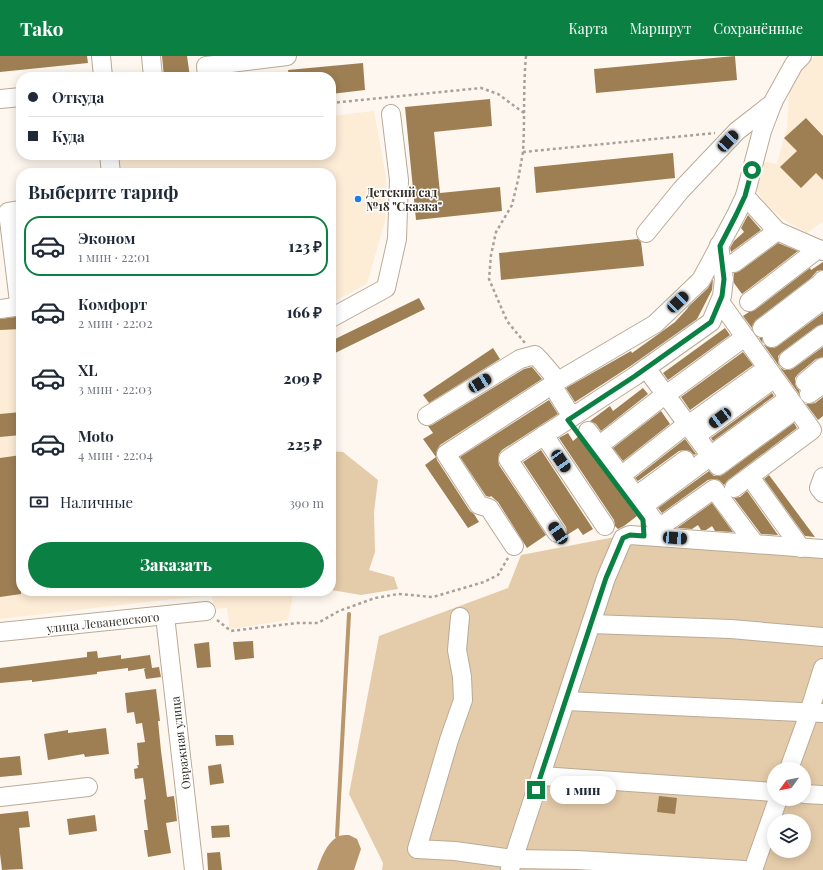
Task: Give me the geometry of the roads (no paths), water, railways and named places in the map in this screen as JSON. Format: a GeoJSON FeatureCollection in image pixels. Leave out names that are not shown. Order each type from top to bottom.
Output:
{"type":"FeatureCollection","features":[{"type":"Feature","properties":{"kind":"street"},"geometry":{"type":"LineString","coordinates":[[101,56],[103,72]]}},
{"type":"Feature","properties":{"kind":"street"},"geometry":{"type":"LineString","coordinates":[[151,56],[153,72]]}},
{"type":"Feature","properties":{"kind":"street"},"geometry":{"type":"LineString","coordinates":[[207,72],[206,66],[287,56]]}},
{"type":"Feature","properties":{"kind":"street"},"geometry":{"type":"LineString","coordinates":[[514,546],[489,508],[479,505],[446,454],[555,383],[655,324],[701,280],[745,196],[762,131],[773,102],[794,64],[802,56]]}},
{"type":"Feature","properties":{"kind":"street"},"geometry":{"type":"LineString","coordinates":[[0,99],[16,97]]}},
{"type":"Feature","properties":{"kind":"street"},"geometry":{"type":"LineString","coordinates":[[646,233],[681,190],[737,131],[773,102]]}},
{"type":"Feature","properties":{"kind":"street"},"geometry":{"type":"LineString","coordinates":[[336,315],[386,288],[397,239],[399,180],[391,114]]}},
{"type":"Feature","properties":{"kind":"street"},"geometry":{"type":"LineString","coordinates":[[745,196],[776,231],[818,251]]}},
{"type":"Feature","properties":{"kind":"street"},"geometry":{"type":"LineString","coordinates":[[16,211],[8,212],[16,272]]}},
{"type":"Feature","properties":{"kind":"street"},"geometry":{"type":"LineString","coordinates":[[734,263],[776,231]]}},
{"type":"Feature","properties":{"kind":"street"},"geometry":{"type":"LineString","coordinates":[[558,533],[508,459],[646,368],[711,322],[722,296],[724,279],[720,246]]}},
{"type":"Feature","properties":{"kind":"street"},"geometry":{"type":"LineString","coordinates":[[818,251],[823,272]]}},
{"type":"Feature","properties":{"kind":"street"},"geometry":{"type":"LineString","coordinates":[[749,302],[818,251]]}},
{"type":"Feature","properties":{"kind":"street"},"geometry":{"type":"LineString","coordinates":[[823,280],[767,333],[823,300]]}},
{"type":"Feature","properties":{"kind":"street"},"geometry":{"type":"LineString","coordinates":[[720,302],[744,345],[789,407],[812,430],[734,488]]}},
{"type":"Feature","properties":{"kind":"street"},"geometry":{"type":"LineString","coordinates":[[0,309],[16,305]]}},
{"type":"Feature","properties":{"kind":"street"},"geometry":{"type":"LineString","coordinates":[[788,360],[823,334]]}},
{"type":"Feature","properties":{"kind":"street"},"geometry":{"type":"LineString","coordinates":[[605,441],[744,345]]}},
{"type":"Feature","properties":{"kind":"street"},"geometry":{"type":"LineString","coordinates":[[427,416],[520,359],[535,355],[555,383],[570,418],[643,520],[644,536]]}},
{"type":"Feature","properties":{"kind":"street"},"geometry":{"type":"LineString","coordinates":[[812,386],[823,367]]}},
{"type":"Feature","properties":{"kind":"street"},"geometry":{"type":"LineString","coordinates":[[646,368],[671,396],[693,427],[715,453]]}},
{"type":"Feature","properties":{"kind":"street"},"geometry":{"type":"LineString","coordinates":[[621,468],[693,427],[767,375]]}},
{"type":"Feature","properties":{"kind":"street"},"geometry":{"type":"LineString","coordinates":[[642,499],[789,407]]}},
{"type":"Feature","properties":{"kind":"street"},"geometry":{"type":"LineString","coordinates":[[621,468],[668,425]]}},
{"type":"Feature","properties":{"kind":"street"},"geometry":{"type":"LineString","coordinates":[[588,431],[621,468],[642,499],[655,522],[663,525],[714,489],[755,544]]}},
{"type":"Feature","properties":{"kind":"street"},"geometry":{"type":"LineString","coordinates":[[544,435],[605,526]]}},
{"type":"Feature","properties":{"kind":"street"},"geometry":{"type":"LineString","coordinates":[[642,499],[690,457]]}},
{"type":"Feature","properties":{"kind":"street"},"geometry":{"type":"LineString","coordinates":[[823,477],[819,488],[823,493]]}},
{"type":"Feature","properties":{"kind":"street"},"geometry":{"type":"LineString","coordinates":[[755,484],[801,548]]}},
{"type":"Feature","properties":{"kind":"street"},"geometry":{"type":"LineString","coordinates":[[511,864],[606,578],[623,538],[630,535],[823,549]]}},
{"type":"Feature","properties":{"kind":"street"},"geometry":{"type":"LineString","coordinates":[[620,545],[632,544],[823,557]]}},
{"type":"Feature","properties":{"kind":"street","name":"улица Леваневского"},"geometry":{"type":"LineString","coordinates":[[0,632],[206,611]]}},
{"type":"Feature","properties":{"kind":"street","name":"Овражная улица"},"geometry":{"type":"LineString","coordinates":[[165,616],[194,870]]}},
{"type":"Feature","properties":{"kind":"street"},"geometry":{"type":"LineString","coordinates":[[460,617],[457,650],[462,677],[462,700],[417,849],[455,851],[511,864],[577,860],[744,870]]}},
{"type":"Feature","properties":{"kind":"street"},"geometry":{"type":"LineString","coordinates":[[591,624],[732,629],[823,637]]}},
{"type":"Feature","properties":{"kind":"street"},"geometry":{"type":"LineString","coordinates":[[792,762],[816,713],[823,668]]}},
{"type":"Feature","properties":{"kind":"street"},"geometry":{"type":"LineString","coordinates":[[566,700],[816,713]]}},
{"type":"Feature","properties":{"kind":"street"},"geometry":{"type":"LineString","coordinates":[[541,776],[767,792]]}},
{"type":"Feature","properties":{"kind":"street"},"geometry":{"type":"LineString","coordinates":[[0,797],[88,788]]}},
{"type":"Feature","properties":{"kind":"street"},"geometry":{"type":"LineString","coordinates":[[811,794],[823,795]]}},
{"type":"Feature","properties":{"kind":"street"},"geometry":{"type":"LineString","coordinates":[[753,870],[776,806]]}},
{"type":"Feature","properties":{"kind":"waterway"},"geometry":{"type":"LineString","coordinates":[[337,836],[349,614]]}},
{"type":"Feature","properties":{"kind":"place","name":"Детский сад №18 \"Сказка\""},"geometry":{"type":"Point","coordinates":[358,199]}}]}
